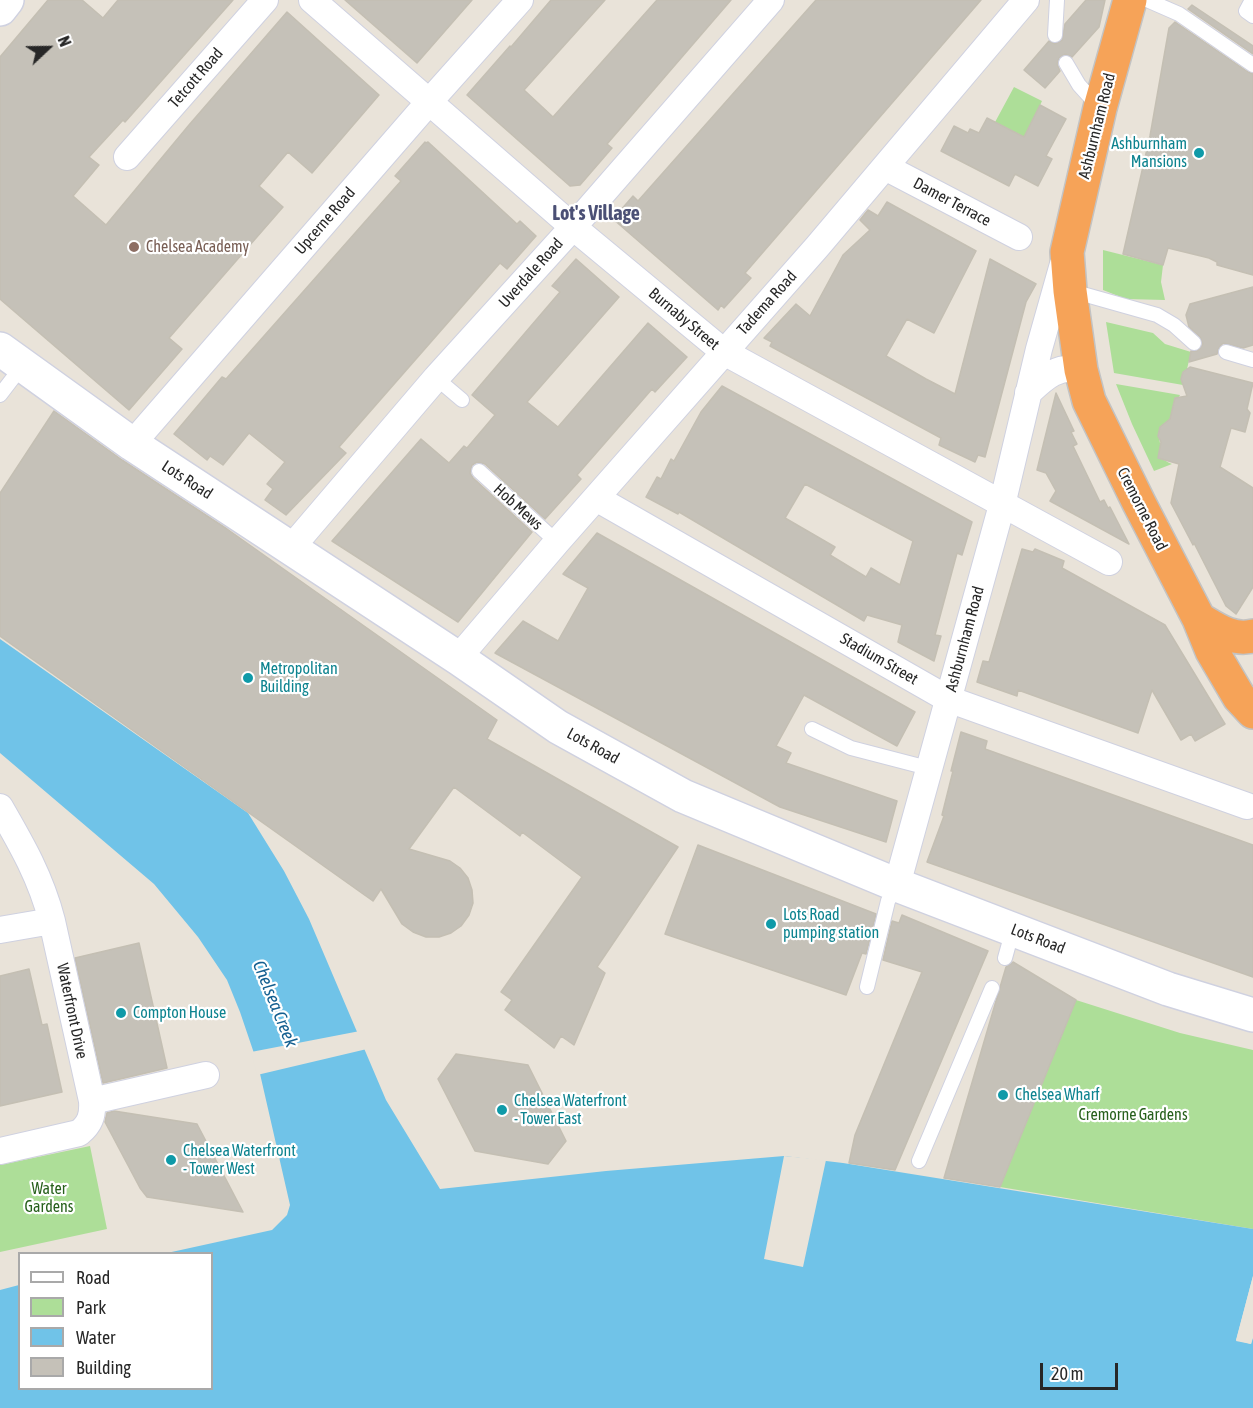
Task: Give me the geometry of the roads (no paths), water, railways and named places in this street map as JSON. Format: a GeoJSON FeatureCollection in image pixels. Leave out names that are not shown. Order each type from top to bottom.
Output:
{"type":"FeatureCollection","features":[{"type":"Feature","properties":{"kind":"highway","name":"Ashburnham Road"},"geometry":{"type":"LineString","coordinates":[[1070,291],[1067,252],[1100,108],[1130,0]]}},
{"type":"Feature","properties":{"kind":"highway","name":"Cremorne Road"},"geometry":{"type":"LineString","coordinates":[[1070,291],[1081,370],[1089,401],[1199,619],[1212,651],[1239,697],[1253,711]]}},
{"type":"Feature","properties":{"kind":"highway"},"geometry":{"type":"LineString","coordinates":[[1199,619],[1237,638],[1253,636]]}},
{"type":"Feature","properties":{"kind":"street"},"geometry":{"type":"LineString","coordinates":[[0,9],[7,0]]}},
{"type":"Feature","properties":{"kind":"street","name":"Tetcott Road"},"geometry":{"type":"LineString","coordinates":[[128,156],[264,0]]}},
{"type":"Feature","properties":{"kind":"street","name":"Burnaby Street"},"geometry":{"type":"LineString","coordinates":[[312,0],[573,227],[724,352],[1109,562]]}},
{"type":"Feature","properties":{"kind":"street","name":"Upcerne Road"},"geometry":{"type":"LineString","coordinates":[[132,444],[520,0]]}},
{"type":"Feature","properties":{"kind":"street","name":"Uverdale Road"},"geometry":{"type":"LineString","coordinates":[[291,548],[436,378],[573,227],[771,0]]}},
{"type":"Feature","properties":{"kind":"street","name":"Tadema Road"},"geometry":{"type":"LineString","coordinates":[[458,658],[885,167],[1022,1]]}},
{"type":"Feature","properties":{"kind":"street","name":"Damer Terrace"},"geometry":{"type":"LineString","coordinates":[[885,167],[1019,237]]}},
{"type":"Feature","properties":{"kind":"street","name":"Ashburnham Road"},"geometry":{"type":"LineString","coordinates":[[897,885],[1002,505],[1039,349],[1067,252]]}},
{"type":"Feature","properties":{"kind":"street","name":"Lots Road"},"geometry":{"type":"LineString","coordinates":[[11,357],[132,444],[458,658],[558,727],[683,796],[897,885],[1009,944],[1253,1015]]}},
{"type":"Feature","properties":{"kind":"street"},"geometry":{"type":"LineString","coordinates":[[1028,393],[1043,378],[1059,369],[1071,367],[1081,370]]}},
{"type":"Feature","properties":{"kind":"street","name":"Stadium Street"},"geometry":{"type":"LineString","coordinates":[[596,498],[948,699],[1247,806]]}},
{"type":"Feature","properties":{"kind":"street","name":"Waterfront Drive"},"geometry":{"type":"LineString","coordinates":[[0,807],[27,854],[45,893],[93,1113],[88,1125],[79,1133],[0,1151]]}},
{"type":"Feature","properties":{"kind":"street"},"geometry":{"type":"LineString","coordinates":[[0,930],[52,921]]}},
{"type":"Feature","properties":{"kind":"street"},"geometry":{"type":"LineString","coordinates":[[92,1101],[206,1075]]}},
{"type":"Feature","properties":{"kind":"lane"},"geometry":{"type":"LineString","coordinates":[[1055,35],[1057,0]]}},
{"type":"Feature","properties":{"kind":"lane"},"geometry":{"type":"LineString","coordinates":[[1147,0],[1179,14],[1253,65]]}},
{"type":"Feature","properties":{"kind":"lane"},"geometry":{"type":"LineString","coordinates":[[1252,0],[1246,11],[1253,16]]}},
{"type":"Feature","properties":{"kind":"lane"},"geometry":{"type":"LineString","coordinates":[[1066,63],[1079,85],[1100,108]]}},
{"type":"Feature","properties":{"kind":"lane"},"geometry":{"type":"LineString","coordinates":[[1070,291],[1157,315],[1174,325],[1194,343]]}},
{"type":"Feature","properties":{"kind":"lane"},"geometry":{"type":"LineString","coordinates":[[1226,352],[1253,360]]}},
{"type":"Feature","properties":{"kind":"lane"},"geometry":{"type":"LineString","coordinates":[[0,395],[11,357]]}},
{"type":"Feature","properties":{"kind":"lane"},"geometry":{"type":"LineString","coordinates":[[436,378],[462,400]]}},
{"type":"Feature","properties":{"kind":"lane","name":"Hob Mews"},"geometry":{"type":"LineString","coordinates":[[479,471],[557,542]]}},
{"type":"Feature","properties":{"kind":"lane"},"geometry":{"type":"LineString","coordinates":[[812,729],[851,748],[928,768]]}},
{"type":"Feature","properties":{"kind":"lane"},"geometry":{"type":"LineString","coordinates":[[867,987],[888,901],[897,885]]}},
{"type":"Feature","properties":{"kind":"lane"},"geometry":{"type":"LineString","coordinates":[[919,1161],[992,988]]}},
{"type":"Feature","properties":{"kind":"water","name":"Chelsea Creek"},"geometry":{"type":"Polygon","coordinates":[[[0,639],[248,813],[284,871],[309,919],[386,1100],[440,1189],[606,1171],[784,1156],[843,1163],[1253,1229],[1253,1276],[1236,1340],[1251,1344],[1253,1338],[1253,1408],[0,1408],[0,1290],[18,1285],[18,1390],[213,1390],[213,1252],[172,1252],[272,1230],[287,1215],[290,1205],[258,1065],[227,980],[198,937],[154,884],[0,753],[0,639]]]}},
{"type":"Feature","properties":{"kind":"place","name":"Ashburnham Mansions"},"geometry":{"type":"Point","coordinates":[1199,153]}},
{"type":"Feature","properties":{"kind":"place","name":"Chelsea Academy"},"geometry":{"type":"Point","coordinates":[134,247]}},
{"type":"Feature","properties":{"kind":"place","name":"Metropolitan Building"},"geometry":{"type":"Point","coordinates":[248,678]}},
{"type":"Feature","properties":{"kind":"place","name":"Lots Road pumping station"},"geometry":{"type":"Point","coordinates":[771,924]}},
{"type":"Feature","properties":{"kind":"place","name":"Compton House"},"geometry":{"type":"Point","coordinates":[121,1013]}},
{"type":"Feature","properties":{"kind":"place","name":"Chelsea Wharf"},"geometry":{"type":"Point","coordinates":[1003,1095]}},
{"type":"Feature","properties":{"kind":"place","name":"Chelsea Waterfront - Tower East"},"geometry":{"type":"Point","coordinates":[502,1110]}},
{"type":"Feature","properties":{"kind":"place","name":"Chelsea Waterfront - Tower West"},"geometry":{"type":"Point","coordinates":[171,1160]}},
{"type":"Feature","properties":{"kind":"district","name":"Lot's Village"},"geometry":{"type":"Point","coordinates":[596,214]}},
{"type":"Feature","properties":{"kind":"park label","name":"Cremorne Gardens"},"geometry":{"type":"Point","coordinates":[1133,1115]}},
{"type":"Feature","properties":{"kind":"park label","name":"Water Gardens"},"geometry":{"type":"Point","coordinates":[49,1198]}}]}
